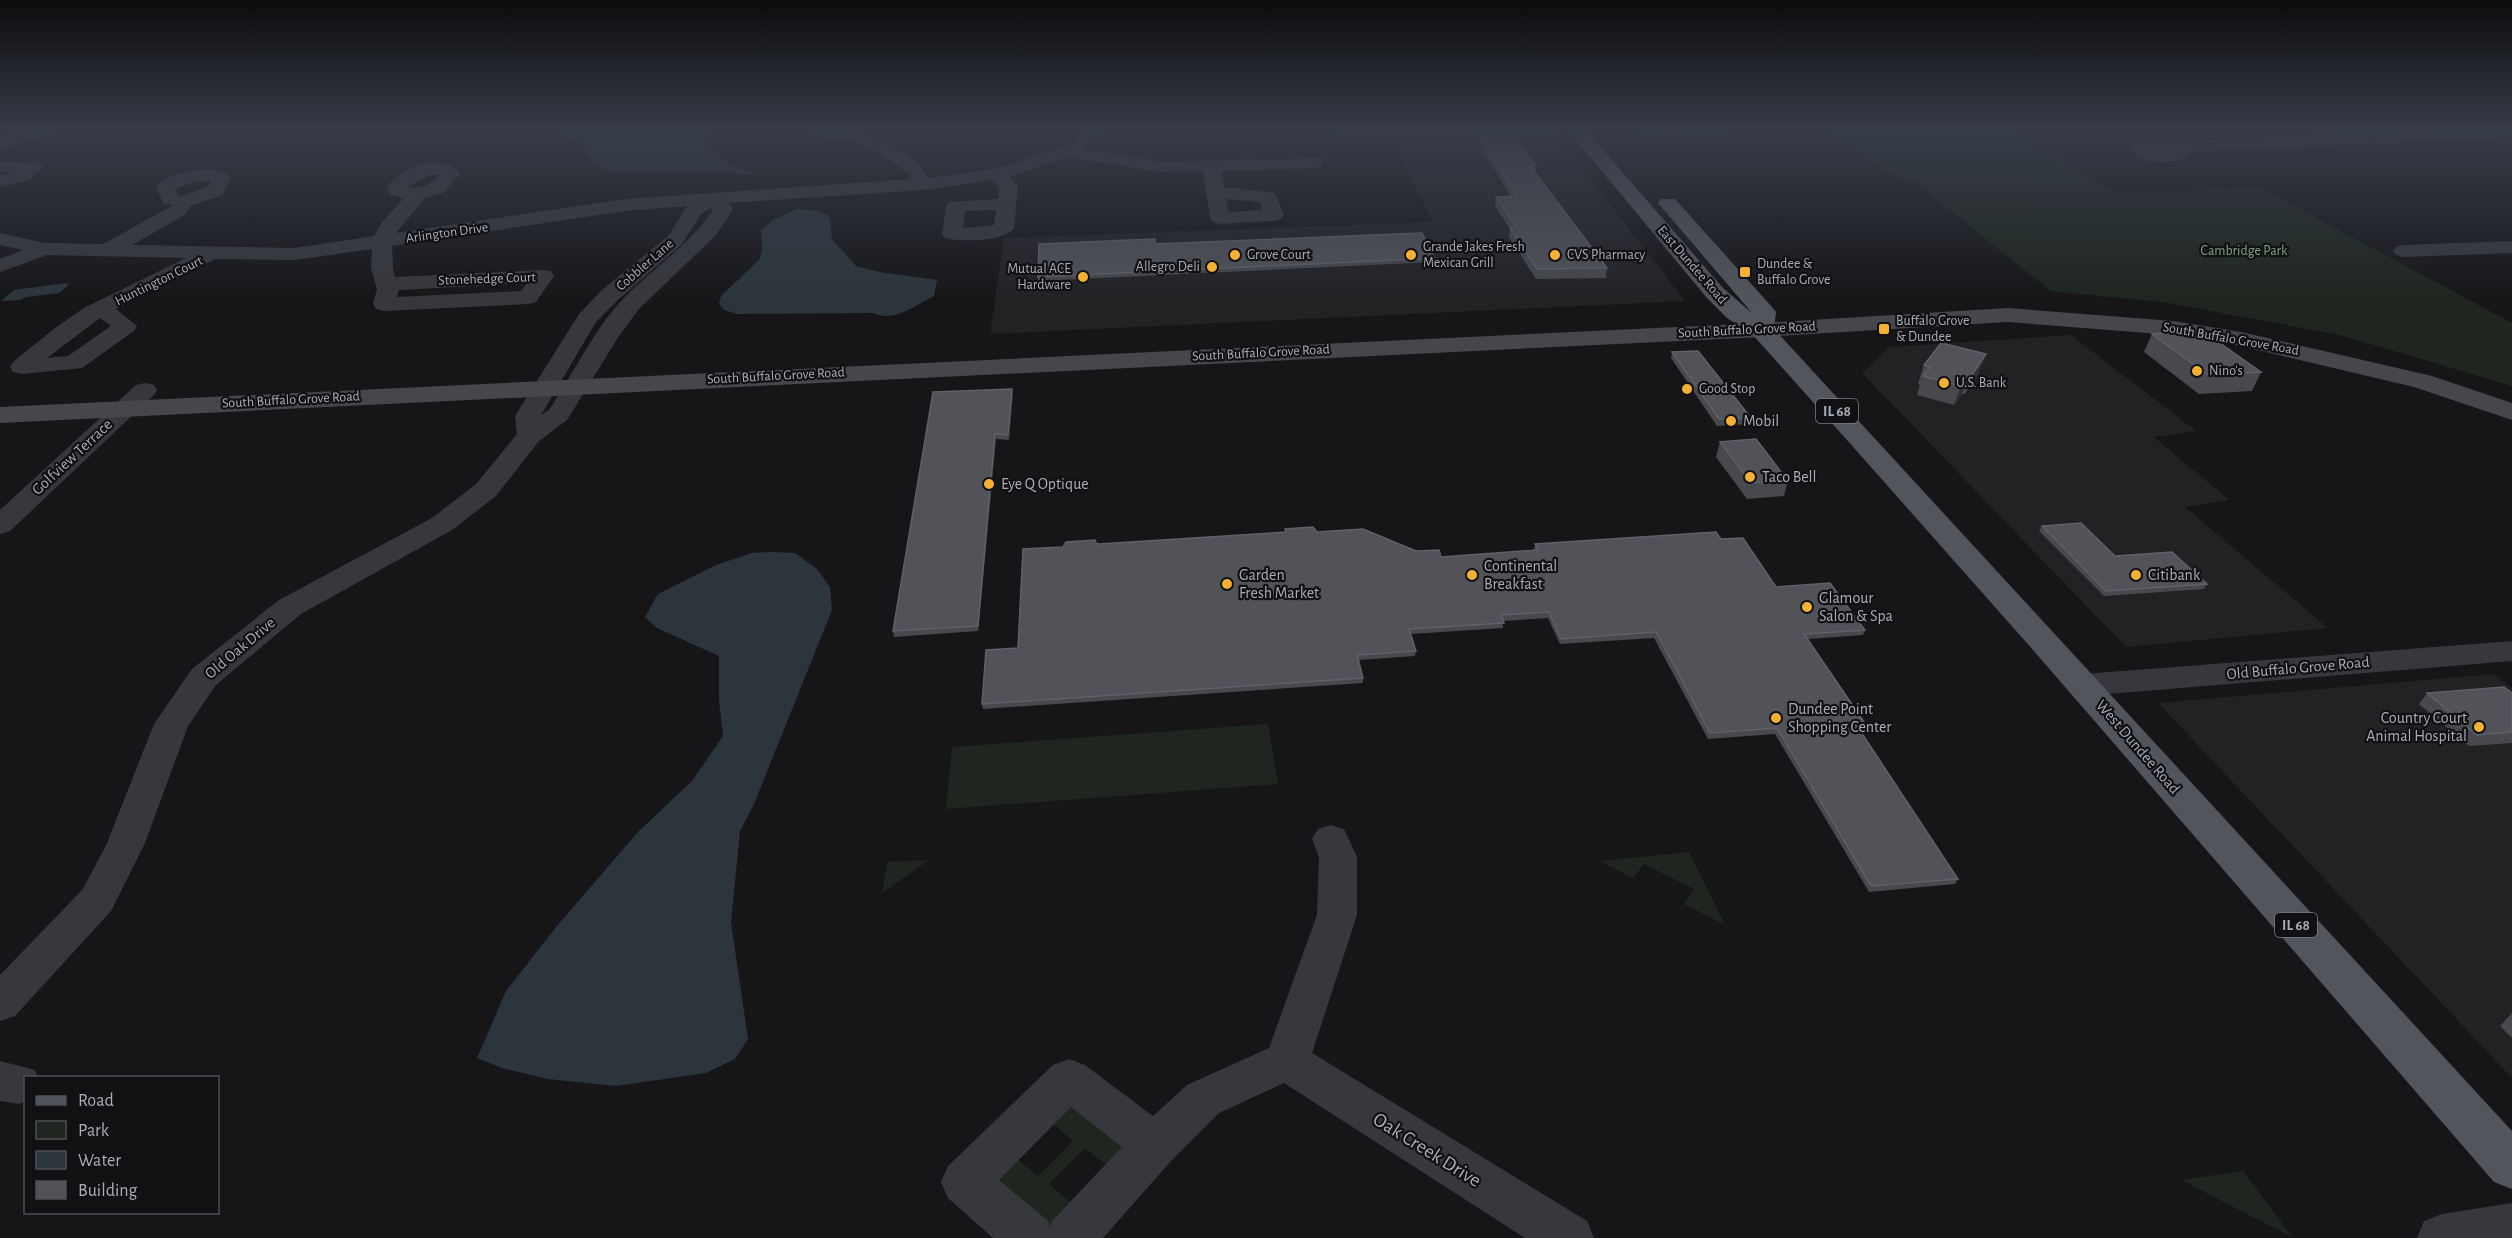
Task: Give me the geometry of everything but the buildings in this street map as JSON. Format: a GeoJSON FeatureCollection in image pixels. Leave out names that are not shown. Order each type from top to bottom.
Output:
{"type":"FeatureCollection","features":[{"type":"Feature","properties":{"kind":"main road","name":"East Dundee Road"},"geometry":{"type":"LineString","coordinates":[[1626,187],[1735,313],[1763,321]]}},
{"type":"Feature","properties":{"kind":"main road","name":"East Dundee Road"},"geometry":{"type":"LineString","coordinates":[[1653,187],[1763,321]]}},
{"type":"Feature","properties":{"kind":"main road","name":"South Buffalo Grove Road"},"geometry":{"type":"LineString","coordinates":[[1763,321],[2006,301],[2147,310],[2251,326],[2339,345],[2512,396]]}},
{"type":"Feature","properties":{"kind":"main road","name":"South Buffalo Grove Road"},"geometry":{"type":"LineString","coordinates":[[0,415],[124,409],[584,376],[1735,313]]}},
{"type":"Feature","properties":{"kind":"main road","name":"South Buffalo Grove Road"},"geometry":{"type":"LineString","coordinates":[[584,376],[1763,321],[2008,315],[2173,328],[2241,339],[2423,381],[2512,412]]}},
{"type":"Feature","properties":{"kind":"main road","name":"West Dundee Road"},"geometry":{"type":"LineString","coordinates":[[1763,321],[2083,685],[2512,1166]]}},
{"type":"Feature","properties":{"kind":"main road","name":"South Buffalo Grove Road"},"geometry":{"type":"LineString","coordinates":[[0,397],[145,390],[550,378]]}},
{"type":"Feature","properties":{"kind":"street","name":"Arlington Drive"},"geometry":{"type":"LineString","coordinates":[[0,239],[45,249],[294,254],[625,205],[883,187]]}},
{"type":"Feature","properties":{"kind":"street"},"geometry":{"type":"LineString","coordinates":[[1008,204],[1009,187]]}},
{"type":"Feature","properties":{"kind":"street"},"geometry":{"type":"LineString","coordinates":[[1214,187],[1215,192]]}},
{"type":"Feature","properties":{"kind":"street"},"geometry":{"type":"LineString","coordinates":[[382,242],[389,226],[418,194]]}},
{"type":"Feature","properties":{"kind":"street","name":"Cobbler Lane"},"geometry":{"type":"LineString","coordinates":[[550,378],[598,306],[675,240],[687,225],[693,211],[711,199],[723,209],[709,231],[631,304],[608,334],[584,376]]}},
{"type":"Feature","properties":{"kind":"street"},"geometry":{"type":"LineString","coordinates":[[106,251],[178,211],[183,202]]}},
{"type":"Feature","properties":{"kind":"street","name":"Stonehedge Court"},"geometry":{"type":"LineString","coordinates":[[382,242],[382,268],[386,284],[384,304],[528,297],[543,276],[386,284]]}},
{"type":"Feature","properties":{"kind":"street"},"geometry":{"type":"LineString","coordinates":[[2403,251],[2512,246]]}},
{"type":"Feature","properties":{"kind":"street"},"geometry":{"type":"LineString","coordinates":[[0,266],[45,249]]}},
{"type":"Feature","properties":{"kind":"street","name":"Huntington Court"},"geometry":{"type":"LineString","coordinates":[[102,309],[144,285],[215,253]]}},
{"type":"Feature","properties":{"kind":"street","name":"Old Oak Drive"},"geometry":{"type":"LineString","coordinates":[[0,1004],[97,900],[126,843],[171,724],[204,677],[237,647],[290,607],[442,524],[486,490],[530,435],[558,414],[584,376]]}},
{"type":"Feature","properties":{"kind":"street"},"geometry":{"type":"LineString","coordinates":[[530,435],[528,416],[550,378]]}},
{"type":"Feature","properties":{"kind":"street","name":"Golfview Terrace"},"geometry":{"type":"LineString","coordinates":[[0,525],[145,390]]}},
{"type":"Feature","properties":{"kind":"street","name":"Old Buffalo Grove Road"},"geometry":{"type":"LineString","coordinates":[[2083,685],[2512,651]]}},
{"type":"Feature","properties":{"kind":"street"},"geometry":{"type":"LineString","coordinates":[[1070,1238],[1155,1145],[1203,1099],[1287,1061],[1337,915],[1338,857],[1331,839]]}},
{"type":"Feature","properties":{"kind":"street","name":"Oak Creek Drive"},"geometry":{"type":"LineString","coordinates":[[1287,1061],[1569,1238]]}},
{"type":"Feature","properties":{"kind":"street"},"geometry":{"type":"LineString","coordinates":[[1030,1238],[965,1182],[1069,1079],[1155,1145]]}},
{"type":"Feature","properties":{"kind":"street"},"geometry":{"type":"LineString","coordinates":[[2442,1238],[2512,1227]]}},
{"type":"Feature","properties":{"kind":"shaded area"},"geometry":{"type":"Polygon","coordinates":[[[1415,187],[1596,187],[1685,301],[990,334],[1004,238],[1433,222],[1415,187]]]}},
{"type":"Feature","properties":{"kind":"shaded area"},"geometry":{"type":"Polygon","coordinates":[[[2071,335],[2196,431],[2154,437],[2229,500],[2185,507],[2328,628],[2126,647],[1862,373],[1889,347],[2071,335]]]}},
{"type":"Feature","properties":{"kind":"shaded area"},"geometry":{"type":"Polygon","coordinates":[[[2494,674],[2512,688],[2512,1078],[2158,703],[2494,674]]]}},
{"type":"Feature","properties":{"kind":"green space","name":"Cambridge Park"},"geometry":{"type":"Polygon","coordinates":[[[1921,187],[2105,187],[2117,194],[2259,187],[2512,323],[2512,386],[2340,335],[2162,302],[2051,291],[1921,187]]]}},
{"type":"Feature","properties":{"kind":"green space"},"geometry":{"type":"Polygon","coordinates":[[[1268,724],[1278,784],[946,809],[952,747],[1268,724]]]}},
{"type":"Feature","properties":{"kind":"green space"},"geometry":{"type":"Polygon","coordinates":[[[1689,852],[1725,925],[1684,904],[1694,889],[1644,864],[1633,878],[1600,861],[1689,852]]]}},
{"type":"Feature","properties":{"kind":"green space"},"geometry":{"type":"Polygon","coordinates":[[[929,860],[882,893],[887,862],[929,860]]]}},
{"type":"Feature","properties":{"kind":"green space"},"geometry":{"type":"Polygon","coordinates":[[[1076,1100],[1130,1142],[1108,1166],[1085,1148],[1049,1184],[1072,1204],[1050,1227],[995,1179],[1016,1158],[1038,1176],[1073,1141],[1052,1123],[1076,1100]]]}},
{"type":"Feature","properties":{"kind":"green space"},"geometry":{"type":"Polygon","coordinates":[[[2243,1171],[2292,1237],[2181,1180],[2243,1171]]]}},
{"type":"Feature","properties":{"kind":"water"},"geometry":{"type":"Polygon","coordinates":[[[797,209],[819,211],[827,215],[830,219],[832,239],[856,266],[879,272],[937,280],[934,296],[904,312],[889,316],[873,313],[737,314],[724,310],[719,304],[721,296],[760,259],[761,231],[771,221],[797,209]]]}},
{"type":"Feature","properties":{"kind":"water"},"geometry":{"type":"Polygon","coordinates":[[[66,283],[69,285],[59,293],[1,301],[14,290],[66,283]]]}},
{"type":"Feature","properties":{"kind":"water"},"geometry":{"type":"Polygon","coordinates":[[[752,553],[795,553],[817,569],[830,587],[832,610],[754,804],[740,831],[731,922],[748,1039],[735,1059],[706,1073],[616,1086],[548,1079],[502,1068],[477,1058],[506,991],[556,927],[638,832],[692,781],[723,736],[719,700],[719,656],[657,628],[645,617],[658,594],[716,565],[752,553]]]}},
{"type":"Feature","properties":{"kind":"place","name":"Grove Court"},"geometry":{"type":"Point","coordinates":[1235,255]}},
{"type":"Feature","properties":{"kind":"place","name":"Grande Jakes Fresh Mexican Grill"},"geometry":{"type":"Point","coordinates":[1411,255]}},
{"type":"Feature","properties":{"kind":"place","name":"CVS Pharmacy"},"geometry":{"type":"Point","coordinates":[1555,255]}},
{"type":"Feature","properties":{"kind":"place","name":"Allegro Deli"},"geometry":{"type":"Point","coordinates":[1212,267]}},
{"type":"Feature","properties":{"kind":"place","name":"Dundee & Buffalo Grove"},"geometry":{"type":"Point","coordinates":[1745,272]}},
{"type":"Feature","properties":{"kind":"place","name":"Mutual ACE Hardware"},"geometry":{"type":"Point","coordinates":[1083,277]}},
{"type":"Feature","properties":{"kind":"place","name":"Buffalo Grove & Dundee"},"geometry":{"type":"Point","coordinates":[1884,329]}},
{"type":"Feature","properties":{"kind":"place","name":"Nino's"},"geometry":{"type":"Point","coordinates":[2197,371]}},
{"type":"Feature","properties":{"kind":"place","name":"U.S. Bank"},"geometry":{"type":"Point","coordinates":[1944,383]}},
{"type":"Feature","properties":{"kind":"place","name":"Good Stop"},"geometry":{"type":"Point","coordinates":[1687,389]}},
{"type":"Feature","properties":{"kind":"place","name":"Mobil"},"geometry":{"type":"Point","coordinates":[1731,421]}},
{"type":"Feature","properties":{"kind":"place","name":"Taco Bell"},"geometry":{"type":"Point","coordinates":[1750,477]}},
{"type":"Feature","properties":{"kind":"place","name":"Eye Q Optique"},"geometry":{"type":"Point","coordinates":[989,484]}},
{"type":"Feature","properties":{"kind":"place","name":"Continental Breakfast"},"geometry":{"type":"Point","coordinates":[1472,575]}},
{"type":"Feature","properties":{"kind":"place","name":"Citibank"},"geometry":{"type":"Point","coordinates":[2136,575]}},
{"type":"Feature","properties":{"kind":"place","name":"Garden Fresh Market"},"geometry":{"type":"Point","coordinates":[1227,584]}},
{"type":"Feature","properties":{"kind":"place","name":"Glamour Salon & Spa"},"geometry":{"type":"Point","coordinates":[1807,607]}},
{"type":"Feature","properties":{"kind":"place","name":"Dundee Point Shopping Center"},"geometry":{"type":"Point","coordinates":[1776,718]}},
{"type":"Feature","properties":{"kind":"place","name":"Country Court Animal Hospital"},"geometry":{"type":"Point","coordinates":[2479,727]}}]}
